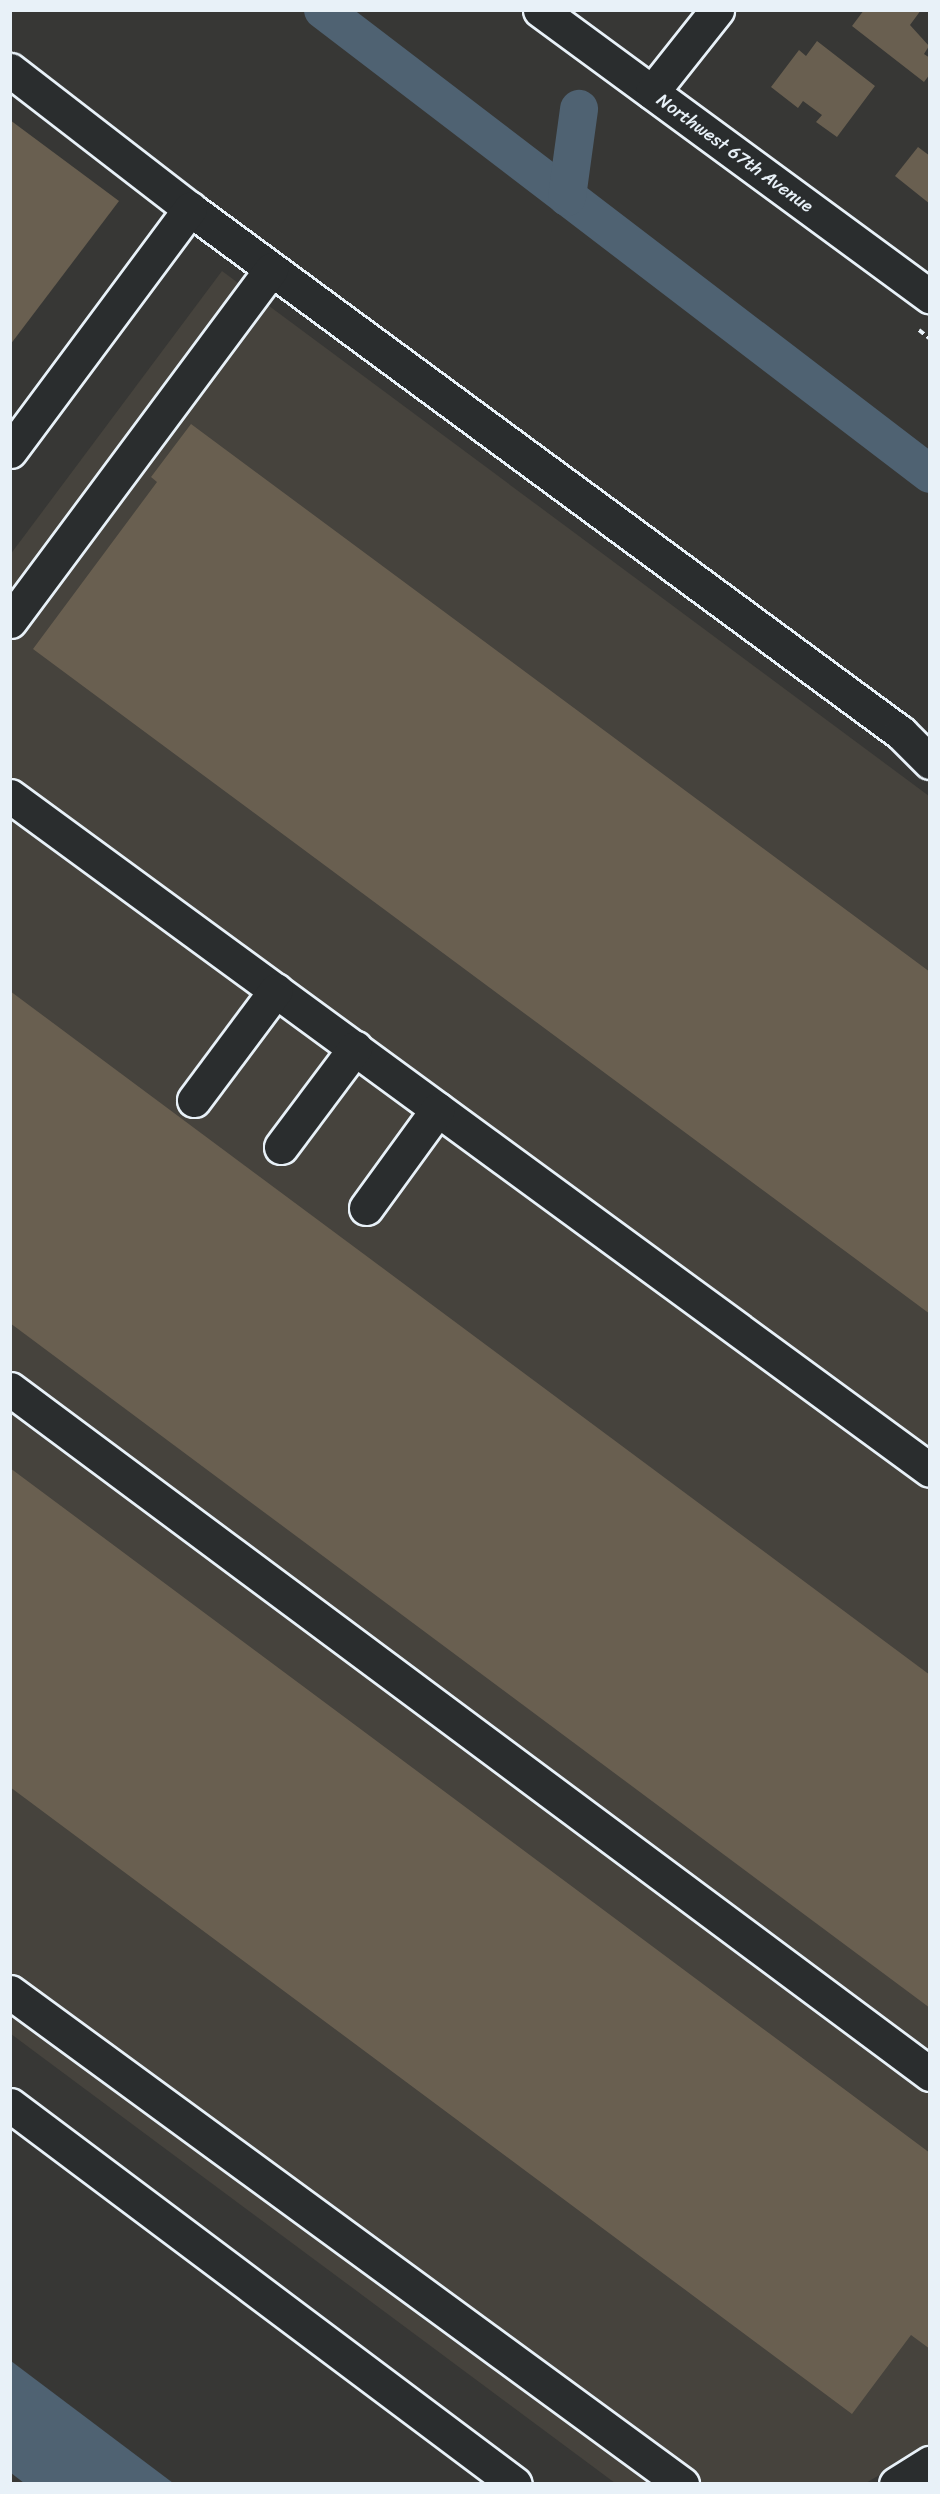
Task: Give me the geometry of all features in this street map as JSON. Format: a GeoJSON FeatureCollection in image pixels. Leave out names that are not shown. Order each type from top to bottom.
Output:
{"type":"FeatureCollection","features":[{"type":"Feature","properties":{"kind":"street","name":"Northwest 67th Avenue"},"geometry":{"type":"LineString","coordinates":[[540,10],[930,296]]}},
{"type":"Feature","properties":{"kind":"street"},"geometry":{"type":"LineString","coordinates":[[652,92],[717,10]]}},
{"type":"Feature","properties":{"kind":"street"},"geometry":{"type":"LineString","coordinates":[[10,70],[271,269],[915,739],[930,762]]}},
{"type":"Feature","properties":{"kind":"street"},"geometry":{"type":"LineString","coordinates":[[10,451],[190,209]]}},
{"type":"Feature","properties":{"kind":"street"},"geometry":{"type":"LineString","coordinates":[[10,621],[271,269]]}},
{"type":"Feature","properties":{"kind":"street"},"geometry":{"type":"LineString","coordinates":[[10,796],[930,1470]]}},
{"type":"Feature","properties":{"kind":"street"},"geometry":{"type":"LineString","coordinates":[[194,1100],[276,990]]}},
{"type":"Feature","properties":{"kind":"street"},"geometry":{"type":"LineString","coordinates":[[281,1147],[355,1048]]}},
{"type":"Feature","properties":{"kind":"street"},"geometry":{"type":"LineString","coordinates":[[366,1208],[438,1109]]}},
{"type":"Feature","properties":{"kind":"street"},"geometry":{"type":"LineString","coordinates":[[10,1389],[930,2074]]}},
{"type":"Feature","properties":{"kind":"street"},"geometry":{"type":"LineString","coordinates":[[10,1992],[682,2484]]}},
{"type":"Feature","properties":{"kind":"street"},"geometry":{"type":"LineString","coordinates":[[10,2105],[515,2484]]}},
{"type":"Feature","properties":{"kind":"street"},"geometry":{"type":"LineString","coordinates":[[896,2484],[930,2463]]}},
{"type":"Feature","properties":{"kind":"shaded area"},"geometry":{"type":"Polygon","coordinates":[[[222,271],[929,796],[930,2445],[866,2483],[615,2483],[11,2034],[10,555],[222,271]]]}},
{"type":"Feature","properties":{"kind":"water"},"geometry":{"type":"Polygon","coordinates":[[[11,2361],[173,2483],[24,2483],[11,2473],[11,2361]]]}},
{"type":"Feature","properties":{"kind":"building"},"geometry":{"type":"Polygon","coordinates":[[[864,10],[921,10],[910,25],[929,46],[924,54],[930,58],[930,74],[924,82],[852,26],[864,10]]]}},
{"type":"Feature","properties":{"kind":"building"},"geometry":{"type":"Polygon","coordinates":[[[817,41],[875,86],[837,137],[816,122],[822,115],[803,101],[798,108],[771,87],[799,50],[806,56],[817,41]]]}},
{"type":"Feature","properties":{"kind":"building"},"geometry":{"type":"Polygon","coordinates":[[[10,120],[119,201],[10,345],[10,120]]]}},
{"type":"Feature","properties":{"kind":"building"},"geometry":{"type":"Polygon","coordinates":[[[918,147],[930,156],[930,204],[895,176],[918,147]]]}},
{"type":"Feature","properties":{"kind":"building"},"geometry":{"type":"Polygon","coordinates":[[[191,424],[930,972],[930,1314],[33,649],[157,482],[151,477],[191,424]]]}},
{"type":"Feature","properties":{"kind":"building"},"geometry":{"type":"Polygon","coordinates":[[[10,991],[930,1675],[930,2008],[10,1323],[10,991]]]}},
{"type":"Feature","properties":{"kind":"building"},"geometry":{"type":"Polygon","coordinates":[[[10,1468],[930,2153],[930,2349],[911,2335],[852,2414],[10,1787],[10,1468]]]}},
{"type":"Feature","properties":{"kind":"waterway"},"geometry":{"type":"LineString","coordinates":[[323,10],[930,474]]}},
{"type":"Feature","properties":{"kind":"waterway"},"geometry":{"type":"LineString","coordinates":[[567,197],[579,109]]}}]}
